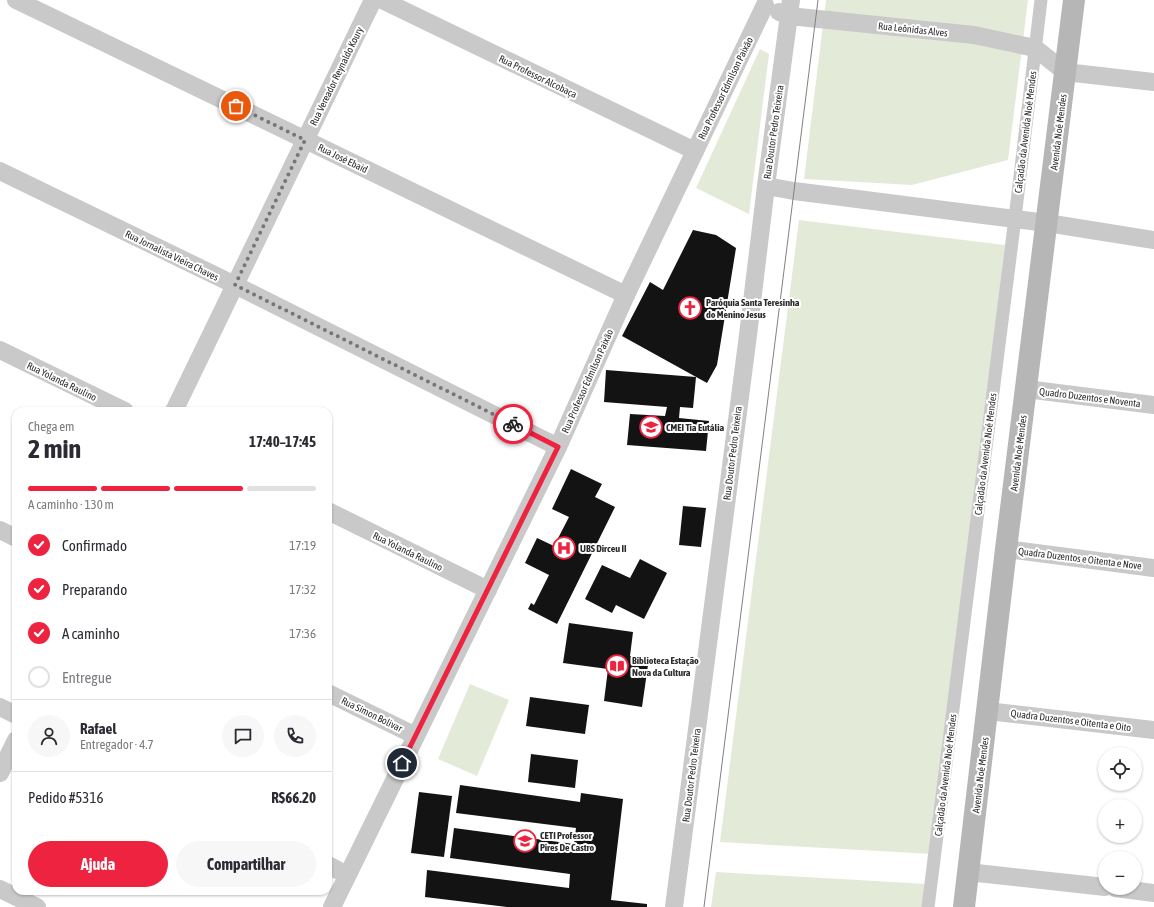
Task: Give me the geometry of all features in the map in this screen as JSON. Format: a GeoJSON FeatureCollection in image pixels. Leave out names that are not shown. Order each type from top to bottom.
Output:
{"type":"FeatureCollection","features":[{"type":"Feature","properties":{"kind":"main road","name":"Avenida Noé Mendes"},"geometry":{"type":"LineString","coordinates":[[964,907],[1006,549],[1074,0]]}},
{"type":"Feature","properties":{"kind":"street","name":"Rua José Ebaid"},"geometry":{"type":"LineString","coordinates":[[16,0],[626,295]]}},
{"type":"Feature","properties":{"kind":"street","name":"Rua Vereador Reynaldo Koury"},"geometry":{"type":"LineString","coordinates":[[176,407],[373,0]]}},
{"type":"Feature","properties":{"kind":"street","name":"Rua Professor Alcobaça"},"geometry":{"type":"LineString","coordinates":[[382,0],[695,152]]}},
{"type":"Feature","properties":{"kind":"street","name":"Calçadão da Avenida Noé Mendes"},"geometry":{"type":"LineString","coordinates":[[928,907],[1041,0]]}},
{"type":"Feature","properties":{"kind":"street","name":"Rua Professor Edmilson Paixão"},"geometry":{"type":"LineString","coordinates":[[332,907],[558,447],[626,295],[695,152],[760,3]]}},
{"type":"Feature","properties":{"kind":"street","name":"Rua Leônidas Alves"},"geometry":{"type":"LineString","coordinates":[[760,3],[974,35],[1035,48],[1066,72]]}},
{"type":"Feature","properties":{"kind":"street","name":"Rua Doutor Pedro Teixeira"},"geometry":{"type":"LineString","coordinates":[[674,907],[790,8]]}},
{"type":"Feature","properties":{"kind":"street"},"geometry":{"type":"LineString","coordinates":[[1066,72],[1154,82]]}},
{"type":"Feature","properties":{"kind":"street","name":"Rua Jornalista Vieira Chaves"},"geometry":{"type":"LineString","coordinates":[[0,171],[235,285],[558,447]]}},
{"type":"Feature","properties":{"kind":"street"},"geometry":{"type":"LineString","coordinates":[[766,186],[802,192],[1047,222],[1154,240]]}},
{"type":"Feature","properties":{"kind":"street","name":"Rua Yolanda Raulino"},"geometry":{"type":"LineString","coordinates":[[0,350],[117,407]]}},
{"type":"Feature","properties":{"kind":"street","name":"Quadro Duzentos e Noventa"},"geometry":{"type":"LineString","coordinates":[[1026,388],[1154,405]]}},
{"type":"Feature","properties":{"kind":"street","name":"Rua Yolanda Raulino"},"geometry":{"type":"LineString","coordinates":[[332,513],[488,590]]}},
{"type":"Feature","properties":{"kind":"street"},"geometry":{"type":"LineString","coordinates":[[0,530],[12,536]]}},
{"type":"Feature","properties":{"kind":"street","name":"Quadra Duzentos e Oitenta e Nove"},"geometry":{"type":"LineString","coordinates":[[1006,549],[1154,568]]}},
{"type":"Feature","properties":{"kind":"street","name":"Rua Simon Bolivar"},"geometry":{"type":"LineString","coordinates":[[332,694],[416,736]]}},
{"type":"Feature","properties":{"kind":"street"},"geometry":{"type":"LineString","coordinates":[[0,707],[12,713]]}},
{"type":"Feature","properties":{"kind":"street","name":"Quadra Duzentos e Oitenta e Oito"},"geometry":{"type":"LineString","coordinates":[[987,711],[1154,730]]}},
{"type":"Feature","properties":{"kind":"street"},"geometry":{"type":"LineString","coordinates":[[0,773],[12,748]]}},
{"type":"Feature","properties":{"kind":"street"},"geometry":{"type":"LineString","coordinates":[[332,867],[348,874]]}},
{"type":"Feature","properties":{"kind":"street"},"geometry":{"type":"LineString","coordinates":[[968,872],[1098,886]]}},
{"type":"Feature","properties":{"kind":"street"},"geometry":{"type":"LineString","coordinates":[[0,889],[12,895]]}},
{"type":"Feature","properties":{"kind":"street"},"geometry":{"type":"LineString","coordinates":[[1142,891],[1154,893]]}},
{"type":"Feature","properties":{"kind":"street"},"geometry":{"type":"LineString","coordinates":[[12,895],[37,907]]}},
{"type":"Feature","properties":{"kind":"green space"},"geometry":{"type":"Polygon","coordinates":[[[826,0],[1028,0],[1008,160],[912,185],[804,179],[826,0]]]}},
{"type":"Feature","properties":{"kind":"green space"},"geometry":{"type":"Polygon","coordinates":[[[760,49],[769,54],[749,214],[696,188],[760,49]]]}},
{"type":"Feature","properties":{"kind":"green space"},"geometry":{"type":"Polygon","coordinates":[[[799,220],[1005,245],[932,854],[720,842],[799,220]]]}},
{"type":"Feature","properties":{"kind":"green space"},"geometry":{"type":"Polygon","coordinates":[[[470,684],[509,700],[477,776],[438,759],[470,684]]]}},
{"type":"Feature","properties":{"kind":"green space"},"geometry":{"type":"Polygon","coordinates":[[[716,872],[927,884],[924,907],[711,907],[716,872]]]}},
{"type":"Feature","properties":{"kind":"building","name":"Paróquia Santa Teresinha do Menino Jesus"},"geometry":{"type":"Polygon","coordinates":[[[693,230],[716,235],[736,248],[717,365],[707,383],[622,336],[650,282],[663,290],[693,230]]]}},
{"type":"Feature","properties":{"kind":"building"},"geometry":{"type":"Polygon","coordinates":[[[606,370],[696,377],[693,408],[680,407],[679,418],[709,421],[706,451],[627,445],[630,414],[665,416],[667,407],[604,402],[606,370]]]}},
{"type":"Feature","properties":{"kind":"building","name":"UBS Dirceu II"},"geometry":{"type":"Polygon","coordinates":[[[571,469],[602,484],[595,497],[615,507],[557,624],[528,609],[531,603],[534,605],[549,575],[525,563],[537,538],[554,546],[569,517],[552,509],[571,469]]]}},
{"type":"Feature","properties":{"kind":"building"},"geometry":{"type":"Polygon","coordinates":[[[683,506],[706,508],[701,547],[679,545],[683,506]]]}},
{"type":"Feature","properties":{"kind":"building"},"geometry":{"type":"Polygon","coordinates":[[[640,559],[667,573],[644,619],[616,605],[612,613],[585,599],[602,565],[630,578],[640,559]]]}},
{"type":"Feature","properties":{"kind":"building","name":"Biblioteca Estação Nova da Cultura"},"geometry":{"type":"Polygon","coordinates":[[[569,623],[633,632],[630,656],[649,658],[642,707],[604,701],[608,669],[563,663],[569,623]]]}},
{"type":"Feature","properties":{"kind":"building"},"geometry":{"type":"Polygon","coordinates":[[[530,697],[589,705],[585,734],[526,726],[530,697]]]}},
{"type":"Feature","properties":{"kind":"building"},"geometry":{"type":"Polygon","coordinates":[[[531,754],[578,760],[575,788],[528,782],[531,754]]]}},
{"type":"Feature","properties":{"kind":"building"},"geometry":{"type":"Polygon","coordinates":[[[460,785],[580,802],[581,793],[623,799],[611,900],[647,904],[647,907],[507,907],[425,897],[427,870],[569,888],[570,874],[450,858],[454,828],[574,844],[576,828],[456,813],[460,785]]]}},
{"type":"Feature","properties":{"kind":"building"},"geometry":{"type":"Polygon","coordinates":[[[419,792],[452,796],[444,857],[411,853],[419,792]]]}},
{"type":"Feature","properties":{"kind":"tram line"},"geometry":{"type":"LineString","coordinates":[[704,907],[818,0]]}},
{"type":"Feature","properties":{"kind":"way so far"},"geometry":{"type":"LineString","coordinates":[[236,106],[305,140],[235,285],[513,424]]}},
{"type":"Feature","properties":{"kind":"place","name":"Paróquia Santa Teresinha do Menino Jesus"},"geometry":{"type":"Point","coordinates":[690,308]}},
{"type":"Feature","properties":{"kind":"place","name":"CMEI Tia Eutália"},"geometry":{"type":"Point","coordinates":[651,427]}},
{"type":"Feature","properties":{"kind":"place","name":"UBS Dirceu II"},"geometry":{"type":"Point","coordinates":[564,548]}},
{"type":"Feature","properties":{"kind":"place","name":"Biblioteca Estação Nova da Cultura"},"geometry":{"type":"Point","coordinates":[617,666]}},
{"type":"Feature","properties":{"kind":"place","name":"CETI Professor Pires De Castro"},"geometry":{"type":"Point","coordinates":[525,841]}},
{"type":"Feature","properties":{"kind":"route"},"geometry":{"type":"LineString","coordinates":[[402,763],[558,447],[513,424]]}}]}
